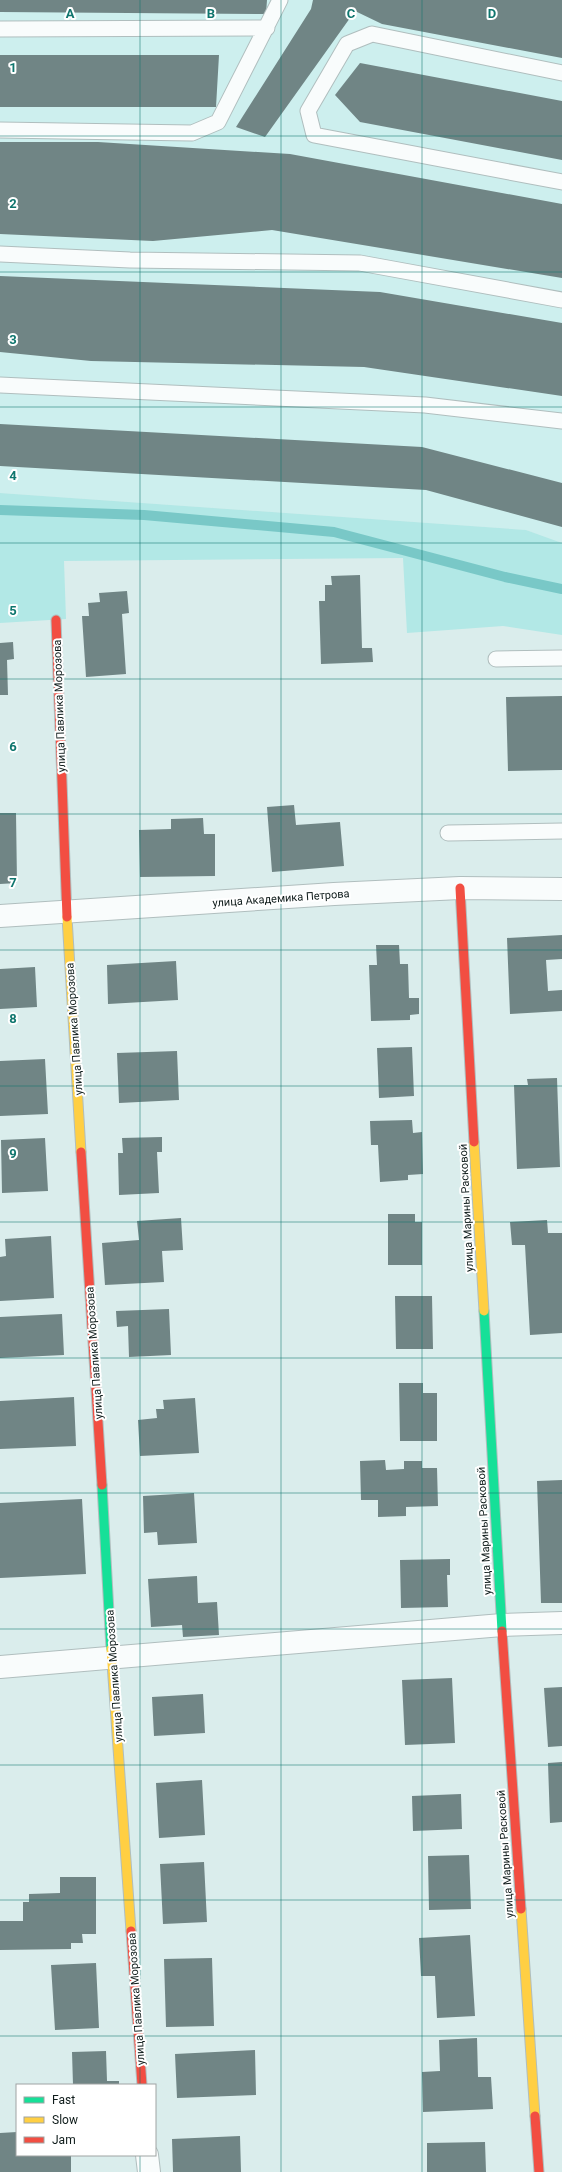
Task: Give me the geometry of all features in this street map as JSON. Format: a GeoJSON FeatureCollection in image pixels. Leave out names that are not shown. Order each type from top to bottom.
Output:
{"type":"FeatureCollection","features":[{"type":"Feature","properties":{"kind":"street","name":"улица Павлика Морозова"},"geometry":{"type":"LineString","coordinates":[[56,620],[67,912],[112,1658],[142,2084]]}},
{"type":"Feature","properties":{"kind":"street","name":"улица Академика Петрова"},"geometry":{"type":"LineString","coordinates":[[0,916],[334,894],[460,888],[562,889]]}},
{"type":"Feature","properties":{"kind":"street","name":"улица Марины Расковой"},"geometry":{"type":"LineString","coordinates":[[460,888],[502,1625],[539,2172]]}},
{"type":"Feature","properties":{"kind":"street"},"geometry":{"type":"LineString","coordinates":[[0,1667],[502,1625],[562,1624]]}},
{"type":"Feature","properties":{"kind":"street"},"geometry":{"type":"LineString","coordinates":[[147,2156],[148,2172]]}},
{"type":"Feature","properties":{"kind":"lane"},"geometry":{"type":"LineString","coordinates":[[0,130],[192,133],[218,122],[280,0]]}},
{"type":"Feature","properties":{"kind":"lane"},"geometry":{"type":"LineString","coordinates":[[0,29],[267,28]]}},
{"type":"Feature","properties":{"kind":"lane"},"geometry":{"type":"LineString","coordinates":[[562,74],[372,34],[347,44],[308,112],[314,135],[562,182]]}},
{"type":"Feature","properties":{"kind":"lane"},"geometry":{"type":"LineString","coordinates":[[0,254],[130,260],[360,263],[562,300]]}},
{"type":"Feature","properties":{"kind":"lane"},"geometry":{"type":"LineString","coordinates":[[0,385],[425,405],[562,421]]}},
{"type":"Feature","properties":{"kind":"lane"},"geometry":{"type":"LineString","coordinates":[[496,659],[562,658]]}},
{"type":"Feature","properties":{"kind":"lane"},"geometry":{"type":"LineString","coordinates":[[448,833],[562,831]]}},
{"type":"Feature","properties":{"kind":"shaded area"},"geometry":{"type":"Polygon","coordinates":[[[0,0],[562,0],[562,543],[526,530],[0,493],[0,0]]]}},
{"type":"Feature","properties":{"kind":"shaded area"},"geometry":{"type":"Polygon","coordinates":[[[0,493],[526,530],[562,543],[562,635],[503,626],[407,633],[403,558],[64,561],[66,619],[0,623],[0,493]]]}},
{"type":"Feature","properties":{"kind":"building"},"geometry":{"type":"Polygon","coordinates":[[[0,0],[267,0],[266,14],[0,12],[0,0]]]}},
{"type":"Feature","properties":{"kind":"building"},"geometry":{"type":"Polygon","coordinates":[[[313,0],[562,0],[562,58],[382,24],[355,11],[265,137],[236,127],[311,9],[313,0]]]}},
{"type":"Feature","properties":{"kind":"building"},"geometry":{"type":"Polygon","coordinates":[[[0,55],[219,55],[216,107],[0,107],[0,55]]]}},
{"type":"Feature","properties":{"kind":"building"},"geometry":{"type":"Polygon","coordinates":[[[360,63],[562,101],[562,160],[360,122],[335,95],[360,63]]]}},
{"type":"Feature","properties":{"kind":"building"},"geometry":{"type":"Polygon","coordinates":[[[0,142],[98,142],[290,154],[562,204],[562,278],[272,230],[153,241],[0,234],[0,142]]]}},
{"type":"Feature","properties":{"kind":"building"},"geometry":{"type":"Polygon","coordinates":[[[0,276],[380,292],[562,323],[562,396],[364,367],[91,361],[0,352],[0,276]]]}},
{"type":"Feature","properties":{"kind":"building"},"geometry":{"type":"Polygon","coordinates":[[[0,424],[422,447],[562,483],[562,527],[426,490],[0,466],[0,424]]]}},
{"type":"Feature","properties":{"kind":"building"},"geometry":{"type":"Polygon","coordinates":[[[360,575],[362,648],[372,648],[373,662],[321,664],[319,601],[325,601],[325,585],[332,585],[331,576],[360,575]]]}},
{"type":"Feature","properties":{"kind":"building"},"geometry":{"type":"Polygon","coordinates":[[[127,591],[129,613],[122,614],[126,674],[86,677],[82,616],[89,616],[88,603],[100,602],[99,593],[127,591]]]}},
{"type":"Feature","properties":{"kind":"building"},"geometry":{"type":"Polygon","coordinates":[[[13,642],[14,659],[7,660],[8,695],[0,695],[0,643],[13,642]]]}},
{"type":"Feature","properties":{"kind":"building"},"geometry":{"type":"Polygon","coordinates":[[[562,696],[562,770],[508,771],[506,697],[562,696]]]}},
{"type":"Feature","properties":{"kind":"building"},"geometry":{"type":"Polygon","coordinates":[[[294,805],[296,825],[340,822],[344,866],[272,872],[267,807],[294,805]]]}},
{"type":"Feature","properties":{"kind":"building"},"geometry":{"type":"Polygon","coordinates":[[[0,813],[16,813],[17,883],[0,884],[0,813]]]}},
{"type":"Feature","properties":{"kind":"building"},"geometry":{"type":"Polygon","coordinates":[[[203,818],[204,834],[215,834],[215,876],[140,877],[139,830],[171,829],[171,819],[203,818]]]}},
{"type":"Feature","properties":{"kind":"building"},"geometry":{"type":"Polygon","coordinates":[[[562,935],[562,959],[546,960],[548,991],[562,990],[562,1011],[510,1014],[507,938],[562,935]]]}},
{"type":"Feature","properties":{"kind":"building"},"geometry":{"type":"Polygon","coordinates":[[[376,945],[399,945],[400,964],[408,964],[409,998],[419,998],[419,1014],[410,1015],[410,1020],[371,1021],[369,965],[377,965],[376,945]]]}},
{"type":"Feature","properties":{"kind":"building"},"geometry":{"type":"Polygon","coordinates":[[[176,961],[178,1000],[108,1004],[107,965],[176,961]]]}},
{"type":"Feature","properties":{"kind":"building"},"geometry":{"type":"Polygon","coordinates":[[[35,967],[37,1007],[0,1009],[0,969],[35,967]]]}},
{"type":"Feature","properties":{"kind":"building"},"geometry":{"type":"Polygon","coordinates":[[[412,1047],[414,1096],[379,1098],[377,1048],[412,1047]]]}},
{"type":"Feature","properties":{"kind":"building"},"geometry":{"type":"Polygon","coordinates":[[[177,1051],[179,1100],[119,1103],[117,1053],[177,1051]]]}},
{"type":"Feature","properties":{"kind":"building"},"geometry":{"type":"Polygon","coordinates":[[[45,1059],[48,1114],[0,1116],[0,1061],[45,1059]]]}},
{"type":"Feature","properties":{"kind":"building"},"geometry":{"type":"Polygon","coordinates":[[[557,1078],[560,1167],[517,1169],[514,1085],[528,1085],[527,1079],[557,1078]]]}},
{"type":"Feature","properties":{"kind":"building"},"geometry":{"type":"Polygon","coordinates":[[[412,1120],[413,1133],[422,1132],[423,1174],[408,1175],[408,1180],[380,1182],[378,1145],[371,1145],[370,1121],[412,1120]]]}},
{"type":"Feature","properties":{"kind":"building"},"geometry":{"type":"Polygon","coordinates":[[[162,1137],[162,1152],[157,1152],[159,1193],[119,1195],[118,1153],[123,1153],[122,1138],[162,1137]]]}},
{"type":"Feature","properties":{"kind":"building"},"geometry":{"type":"Polygon","coordinates":[[[45,1138],[48,1191],[2,1193],[1,1140],[45,1138]]]}},
{"type":"Feature","properties":{"kind":"building"},"geometry":{"type":"Polygon","coordinates":[[[388,1214],[415,1214],[415,1222],[422,1222],[422,1265],[388,1265],[388,1214]]]}},
{"type":"Feature","properties":{"kind":"building"},"geometry":{"type":"Polygon","coordinates":[[[181,1218],[183,1250],[162,1251],[164,1282],[105,1285],[102,1243],[139,1240],[137,1221],[181,1218]]]}},
{"type":"Feature","properties":{"kind":"building"},"geometry":{"type":"Polygon","coordinates":[[[547,1220],[548,1233],[562,1233],[562,1333],[530,1335],[525,1245],[512,1245],[510,1222],[547,1220]]]}},
{"type":"Feature","properties":{"kind":"building"},"geometry":{"type":"Polygon","coordinates":[[[51,1236],[54,1298],[0,1301],[0,1257],[6,1256],[5,1239],[51,1236]]]}},
{"type":"Feature","properties":{"kind":"building"},"geometry":{"type":"Polygon","coordinates":[[[395,1296],[432,1296],[433,1349],[396,1349],[395,1296]]]}},
{"type":"Feature","properties":{"kind":"building"},"geometry":{"type":"Polygon","coordinates":[[[169,1309],[171,1355],[129,1357],[128,1326],[117,1327],[116,1311],[169,1309]]]}},
{"type":"Feature","properties":{"kind":"building"},"geometry":{"type":"Polygon","coordinates":[[[62,1314],[64,1355],[0,1358],[0,1317],[62,1314]]]}},
{"type":"Feature","properties":{"kind":"building"},"geometry":{"type":"Polygon","coordinates":[[[399,1383],[423,1383],[423,1393],[437,1393],[437,1441],[400,1441],[399,1383]]]}},
{"type":"Feature","properties":{"kind":"building"},"geometry":{"type":"Polygon","coordinates":[[[74,1397],[76,1446],[0,1449],[0,1401],[74,1397]]]}},
{"type":"Feature","properties":{"kind":"building"},"geometry":{"type":"Polygon","coordinates":[[[195,1398],[199,1453],[140,1456],[138,1420],[157,1418],[156,1409],[164,1409],[163,1400],[195,1398]]]}},
{"type":"Feature","properties":{"kind":"building"},"geometry":{"type":"Polygon","coordinates":[[[385,1460],[386,1470],[404,1469],[404,1461],[422,1461],[422,1468],[437,1468],[438,1506],[406,1507],[406,1516],[378,1517],[378,1500],[361,1500],[360,1461],[385,1460]]]}},
{"type":"Feature","properties":{"kind":"building"},"geometry":{"type":"Polygon","coordinates":[[[562,1480],[562,1603],[541,1603],[537,1481],[562,1480]]]}},
{"type":"Feature","properties":{"kind":"building"},"geometry":{"type":"Polygon","coordinates":[[[194,1493],[197,1543],[158,1545],[157,1532],[144,1533],[143,1496],[194,1493]]]}},
{"type":"Feature","properties":{"kind":"building"},"geometry":{"type":"Polygon","coordinates":[[[82,1499],[86,1574],[0,1578],[0,1503],[82,1499]]]}},
{"type":"Feature","properties":{"kind":"building"},"geometry":{"type":"Polygon","coordinates":[[[450,1559],[450,1575],[447,1575],[448,1607],[401,1608],[400,1560],[450,1559]]]}},
{"type":"Feature","properties":{"kind":"building"},"geometry":{"type":"Polygon","coordinates":[[[197,1576],[198,1603],[217,1602],[219,1635],[183,1637],[182,1625],[151,1627],[148,1579],[197,1576]]]}},
{"type":"Feature","properties":{"kind":"building"},"geometry":{"type":"Polygon","coordinates":[[[452,1678],[455,1743],[405,1745],[402,1680],[452,1678]]]}},
{"type":"Feature","properties":{"kind":"building"},"geometry":{"type":"Polygon","coordinates":[[[562,1687],[562,1746],[548,1747],[544,1688],[562,1687]]]}},
{"type":"Feature","properties":{"kind":"building"},"geometry":{"type":"Polygon","coordinates":[[[203,1694],[205,1733],[154,1736],[152,1697],[203,1694]]]}},
{"type":"Feature","properties":{"kind":"building"},"geometry":{"type":"Polygon","coordinates":[[[562,1762],[562,1822],[550,1823],[548,1763],[562,1762]]]}},
{"type":"Feature","properties":{"kind":"building"},"geometry":{"type":"Polygon","coordinates":[[[202,1780],[205,1835],[159,1838],[156,1783],[202,1780]]]}},
{"type":"Feature","properties":{"kind":"building"},"geometry":{"type":"Polygon","coordinates":[[[461,1794],[462,1829],[413,1831],[412,1796],[461,1794]]]}},
{"type":"Feature","properties":{"kind":"building"},"geometry":{"type":"Polygon","coordinates":[[[469,1855],[471,1909],[429,1910],[428,1856],[469,1855]]]}},
{"type":"Feature","properties":{"kind":"building"},"geometry":{"type":"Polygon","coordinates":[[[204,1862],[207,1922],[163,1924],[160,1864],[204,1862]]]}},
{"type":"Feature","properties":{"kind":"building"},"geometry":{"type":"Polygon","coordinates":[[[60,1877],[96,1877],[96,1934],[82,1934],[83,1943],[71,1943],[71,1949],[0,1950],[0,1921],[23,1921],[23,1902],[29,1902],[29,1894],[60,1893],[60,1877]]]}},
{"type":"Feature","properties":{"kind":"building"},"geometry":{"type":"Polygon","coordinates":[[[470,1935],[475,2016],[437,2018],[435,1976],[421,1976],[419,1938],[470,1935]]]}},
{"type":"Feature","properties":{"kind":"building"},"geometry":{"type":"Polygon","coordinates":[[[212,1958],[214,2026],[166,2027],[164,1959],[212,1958]]]}},
{"type":"Feature","properties":{"kind":"building"},"geometry":{"type":"Polygon","coordinates":[[[96,1963],[99,2028],[55,2030],[51,1965],[96,1963]]]}},
{"type":"Feature","properties":{"kind":"building"},"geometry":{"type":"Polygon","coordinates":[[[477,2038],[478,2077],[491,2077],[493,2109],[423,2112],[422,2072],[440,2071],[439,2040],[477,2038]]]}},
{"type":"Feature","properties":{"kind":"building"},"geometry":{"type":"Polygon","coordinates":[[[255,2050],[256,2095],[177,2098],[175,2054],[255,2050]]]}},
{"type":"Feature","properties":{"kind":"building"},"geometry":{"type":"Polygon","coordinates":[[[106,2051],[107,2081],[119,2081],[119,2084],[73,2084],[72,2052],[106,2051]]]}},
{"type":"Feature","properties":{"kind":"building"},"geometry":{"type":"Polygon","coordinates":[[[16,2132],[16,2156],[71,2156],[71,2172],[0,2172],[0,2133],[16,2132]]]}},
{"type":"Feature","properties":{"kind":"building"},"geometry":{"type":"Polygon","coordinates":[[[240,2136],[241,2172],[173,2172],[172,2139],[240,2136]]]}},
{"type":"Feature","properties":{"kind":"building"},"geometry":{"type":"Polygon","coordinates":[[[485,2142],[486,2172],[427,2172],[427,2143],[485,2142]]]}},
{"type":"Feature","properties":{"kind":"waterway"},"geometry":{"type":"LineString","coordinates":[[0,510],[144,515],[334,532],[505,577],[562,589]]}},
{"type":"Feature","properties":{"kind":"traffic: fast"},"geometry":{"type":"LineString","coordinates":[[484,1311],[502,1631]]}},
{"type":"Feature","properties":{"kind":"traffic: fast"},"geometry":{"type":"LineString","coordinates":[[102,1485],[111,1649]]}},
{"type":"Feature","properties":{"kind":"traffic: slow"},"geometry":{"type":"LineString","coordinates":[[67,917],[81,1152]]}},
{"type":"Feature","properties":{"kind":"traffic: slow"},"geometry":{"type":"LineString","coordinates":[[474,1142],[484,1311]]}},
{"type":"Feature","properties":{"kind":"traffic: slow"},"geometry":{"type":"LineString","coordinates":[[111,1649],[131,1931]]}},
{"type":"Feature","properties":{"kind":"traffic: slow"},"geometry":{"type":"LineString","coordinates":[[521,1909],[535,2116]]}},
{"type":"Feature","properties":{"kind":"traffic: jam"},"geometry":{"type":"LineString","coordinates":[[56,620],[67,917]]}},
{"type":"Feature","properties":{"kind":"traffic: jam"},"geometry":{"type":"LineString","coordinates":[[460,888],[474,1142]]}},
{"type":"Feature","properties":{"kind":"traffic: jam"},"geometry":{"type":"LineString","coordinates":[[81,1152],[102,1485]]}},
{"type":"Feature","properties":{"kind":"traffic: jam"},"geometry":{"type":"LineString","coordinates":[[502,1631],[521,1909]]}},
{"type":"Feature","properties":{"kind":"traffic: jam"},"geometry":{"type":"LineString","coordinates":[[131,1931],[142,2084]]}},
{"type":"Feature","properties":{"kind":"traffic: jam"},"geometry":{"type":"LineString","coordinates":[[535,2116],[539,2172]]}}]}
